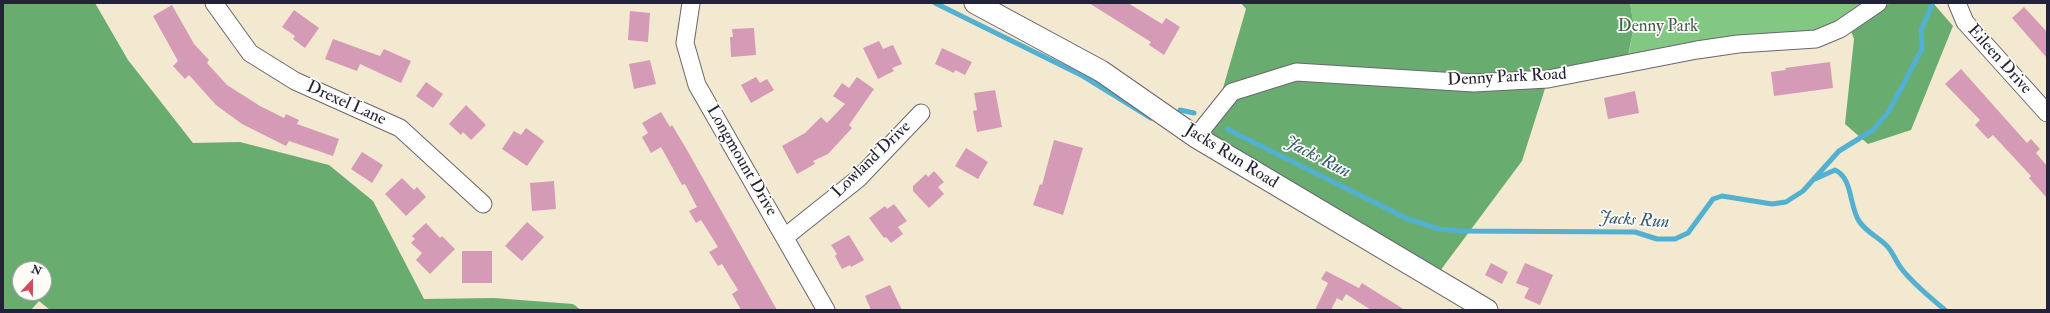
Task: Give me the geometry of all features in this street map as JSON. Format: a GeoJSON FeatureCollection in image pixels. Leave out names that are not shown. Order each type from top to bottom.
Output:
{"type":"FeatureCollection","features":[{"type":"Feature","properties":{"kind":"street","name":"Drexel Lane"},"geometry":{"type":"LineString","coordinates":[[214,3],[250,53],[295,81],[400,128],[483,204]]}},
{"type":"Feature","properties":{"kind":"street","name":"Longmount Drive"},"geometry":{"type":"LineString","coordinates":[[691,3],[685,43],[697,85],[785,236],[826,310]]}},
{"type":"Feature","properties":{"kind":"street","name":"Jacks Run Road"},"geometry":{"type":"LineString","coordinates":[[975,3],[1101,71],[1196,137],[1488,310]]}},
{"type":"Feature","properties":{"kind":"street","name":"Denny Park Road"},"geometry":{"type":"LineString","coordinates":[[1196,137],[1232,92],[1296,72],[1474,83],[1548,79],[1718,48],[1816,39],[1840,29],[1878,3]]}},
{"type":"Feature","properties":{"kind":"street","name":"Eileen Drive"},"geometry":{"type":"LineString","coordinates":[[1957,3],[1965,22],[2047,113]]}},
{"type":"Feature","properties":{"kind":"street","name":"Lowland Drive"},"geometry":{"type":"LineString","coordinates":[[785,236],[859,178],[921,113]]}},
{"type":"Feature","properties":{"kind":"green space"},"geometry":{"type":"Polygon","coordinates":[[[3,3],[95,3],[128,60],[193,143],[240,142],[329,165],[373,201],[424,299],[494,298],[573,304],[581,310],[50,310],[39,301],[31,310],[3,310],[3,3]]]}},
{"type":"Feature","properties":{"kind":"green space"},"geometry":{"type":"Polygon","coordinates":[[[1241,3],[1630,3],[1634,27],[1626,65],[1548,79],[1522,161],[1434,279],[1196,137],[1231,92],[1223,88],[1246,9],[1241,3]]]}},
{"type":"Feature","properties":{"kind":"green space","name":"Denny Park"},"geometry":{"type":"Polygon","coordinates":[[[1630,3],[1866,3],[1845,19],[1814,33],[1628,57],[1634,27],[1630,3]]]}},
{"type":"Feature","properties":{"kind":"green space"},"geometry":{"type":"Polygon","coordinates":[[[1892,3],[1933,3],[1953,26],[1911,130],[1868,144],[1845,124],[1854,39],[1851,31],[1883,6],[1892,3]]]}},
{"type":"Feature","properties":{"kind":"building"},"geometry":{"type":"Polygon","coordinates":[[[1089,3],[1128,3],[1162,24],[1166,18],[1180,27],[1164,55],[1149,45],[1151,42],[1089,3]]]}},
{"type":"Feature","properties":{"kind":"building"},"geometry":{"type":"Polygon","coordinates":[[[172,5],[194,44],[209,60],[207,63],[227,85],[260,106],[284,118],[286,114],[299,120],[297,124],[339,139],[333,156],[289,141],[286,146],[242,124],[216,105],[189,75],[185,79],[173,66],[178,61],[153,16],[172,5]]]}},
{"type":"Feature","properties":{"kind":"building"},"geometry":{"type":"Polygon","coordinates":[[[2024,7],[2047,32],[2047,58],[2012,18],[2024,7]]]}},
{"type":"Feature","properties":{"kind":"building"},"geometry":{"type":"Polygon","coordinates":[[[294,10],[319,28],[305,48],[293,39],[295,36],[282,27],[294,10]]]}},
{"type":"Feature","properties":{"kind":"building"},"geometry":{"type":"Polygon","coordinates":[[[630,11],[650,13],[648,42],[628,40],[630,11]]]}},
{"type":"Feature","properties":{"kind":"building"},"geometry":{"type":"Polygon","coordinates":[[[754,28],[756,55],[731,57],[730,37],[733,37],[732,29],[754,28]]]}},
{"type":"Feature","properties":{"kind":"building"},"geometry":{"type":"Polygon","coordinates":[[[333,39],[380,56],[384,49],[411,61],[401,83],[360,64],[357,71],[325,59],[333,39]]]}},
{"type":"Feature","properties":{"kind":"building"},"geometry":{"type":"Polygon","coordinates":[[[879,41],[883,49],[893,45],[902,64],[892,68],[894,71],[878,79],[863,48],[879,41]]]}},
{"type":"Feature","properties":{"kind":"building"},"geometry":{"type":"Polygon","coordinates":[[[942,48],[972,62],[965,75],[955,70],[954,73],[935,64],[942,48]]]}},
{"type":"Feature","properties":{"kind":"building"},"geometry":{"type":"Polygon","coordinates":[[[650,60],[656,84],[634,89],[629,64],[650,60]]]}},
{"type":"Feature","properties":{"kind":"building"},"geometry":{"type":"Polygon","coordinates":[[[1830,62],[1833,88],[1774,96],[1771,72],[1786,70],[1785,68],[1830,62]]]}},
{"type":"Feature","properties":{"kind":"building"},"geometry":{"type":"Polygon","coordinates":[[[1961,69],[2027,143],[2031,139],[2040,149],[2036,153],[2047,166],[2047,198],[2029,178],[2031,176],[1993,135],[1988,139],[1975,125],[1980,120],[1945,84],[1961,69]]]}},
{"type":"Feature","properties":{"kind":"building"},"geometry":{"type":"Polygon","coordinates":[[[756,77],[760,83],[767,79],[774,90],[751,103],[741,85],[756,77]]]}},
{"type":"Feature","properties":{"kind":"building"},"geometry":{"type":"Polygon","coordinates":[[[857,77],[874,89],[849,125],[852,128],[828,154],[813,161],[815,164],[797,174],[782,146],[805,133],[821,117],[827,123],[845,104],[833,96],[842,83],[849,88],[857,77]]]}},
{"type":"Feature","properties":{"kind":"building"},"geometry":{"type":"Polygon","coordinates":[[[426,82],[443,94],[433,108],[416,96],[426,82]]]}},
{"type":"Feature","properties":{"kind":"building"},"geometry":{"type":"Polygon","coordinates":[[[995,90],[1002,127],[977,132],[973,111],[977,110],[974,93],[995,90]]]}},
{"type":"Feature","properties":{"kind":"building"},"geometry":{"type":"Polygon","coordinates":[[[1635,91],[1639,113],[1608,119],[1604,98],[1635,91]]]}},
{"type":"Feature","properties":{"kind":"building"},"geometry":{"type":"Polygon","coordinates":[[[466,105],[486,125],[471,140],[463,132],[461,135],[449,124],[466,105]]]}},
{"type":"Feature","properties":{"kind":"building"},"geometry":{"type":"Polygon","coordinates":[[[661,112],[670,127],[672,125],[687,150],[777,310],[741,310],[732,294],[738,290],[722,264],[718,266],[709,252],[718,247],[701,220],[696,223],[689,211],[697,207],[685,184],[682,185],[661,147],[651,153],[642,137],[648,133],[642,123],[661,112]]]}},
{"type":"Feature","properties":{"kind":"building"},"geometry":{"type":"Polygon","coordinates":[[[526,128],[544,141],[527,166],[502,149],[514,131],[521,135],[526,128]]]}},
{"type":"Feature","properties":{"kind":"building"},"geometry":{"type":"Polygon","coordinates":[[[1054,140],[1083,148],[1063,215],[1033,205],[1040,184],[1042,185],[1054,140]]]}},
{"type":"Feature","properties":{"kind":"building"},"geometry":{"type":"Polygon","coordinates":[[[966,148],[988,162],[978,179],[955,166],[966,148]]]}},
{"type":"Feature","properties":{"kind":"building"},"geometry":{"type":"Polygon","coordinates":[[[362,152],[383,165],[372,183],[351,169],[362,152]]]}},
{"type":"Feature","properties":{"kind":"building"},"geometry":{"type":"Polygon","coordinates":[[[934,171],[944,182],[938,187],[944,194],[929,208],[913,191],[913,186],[926,174],[928,177],[934,171]]]}},
{"type":"Feature","properties":{"kind":"building"},"geometry":{"type":"Polygon","coordinates":[[[402,178],[414,190],[417,187],[426,197],[406,216],[385,194],[402,178]]]}},
{"type":"Feature","properties":{"kind":"building"},"geometry":{"type":"Polygon","coordinates":[[[554,181],[556,209],[532,211],[530,183],[554,181]]]}},
{"type":"Feature","properties":{"kind":"building"},"geometry":{"type":"Polygon","coordinates":[[[894,204],[907,221],[898,227],[903,234],[891,243],[886,237],[884,238],[869,218],[885,206],[887,209],[894,204]]]}},
{"type":"Feature","properties":{"kind":"building"},"geometry":{"type":"Polygon","coordinates":[[[527,222],[544,237],[522,261],[505,246],[527,222]]]}},
{"type":"Feature","properties":{"kind":"building"},"geometry":{"type":"Polygon","coordinates":[[[426,223],[440,238],[442,236],[455,249],[430,274],[416,260],[422,253],[411,243],[415,239],[412,236],[426,223]]]}},
{"type":"Feature","properties":{"kind":"building"},"geometry":{"type":"Polygon","coordinates":[[[849,235],[864,260],[851,267],[850,265],[842,269],[835,256],[837,254],[831,245],[849,235]]]}},
{"type":"Feature","properties":{"kind":"building"},"geometry":{"type":"Polygon","coordinates":[[[462,251],[492,251],[492,283],[462,283],[462,251]]]}},
{"type":"Feature","properties":{"kind":"building"},"geometry":{"type":"Polygon","coordinates":[[[1491,263],[1508,272],[1502,284],[1485,275],[1491,263]]]}},
{"type":"Feature","properties":{"kind":"building"},"geometry":{"type":"Polygon","coordinates":[[[1525,263],[1553,275],[1540,305],[1524,298],[1529,288],[1516,283],[1525,263]]]}},
{"type":"Feature","properties":{"kind":"building"},"geometry":{"type":"Polygon","coordinates":[[[1326,271],[1359,288],[1362,283],[1405,310],[1371,310],[1346,294],[1342,301],[1337,298],[1331,310],[1315,310],[1328,283],[1321,279],[1326,271]]]}},
{"type":"Feature","properties":{"kind":"building"},"geometry":{"type":"Polygon","coordinates":[[[890,285],[902,310],[871,310],[865,296],[890,285]]]}},
{"type":"Feature","properties":{"kind":"waterway","name":"Jacks Run"},"geometry":{"type":"LineString","coordinates":[[935,3],[1083,76],[1151,118]]}},
{"type":"Feature","properties":{"kind":"waterway","name":"Jacks Run"},"geometry":{"type":"LineString","coordinates":[[1227,129],[1408,219],[1439,229],[1463,231],[1635,232],[1657,239],[1675,239],[1688,233],[1713,199],[1722,196],[1772,204],[1786,202],[1803,191],[1839,151],[1873,130],[1889,111],[1922,49],[1921,30],[1932,5]]}},
{"type":"Feature","properties":{"kind":"waterway","name":"Jacks Run"},"geometry":{"type":"LineString","coordinates":[[1180,110],[1194,113]]}},
{"type":"Feature","properties":{"kind":"waterway"},"geometry":{"type":"LineString","coordinates":[[1815,179],[1835,170],[1841,174],[1848,186],[1856,215],[1862,225],[1886,245],[1906,274],[1945,310]]}}]}
